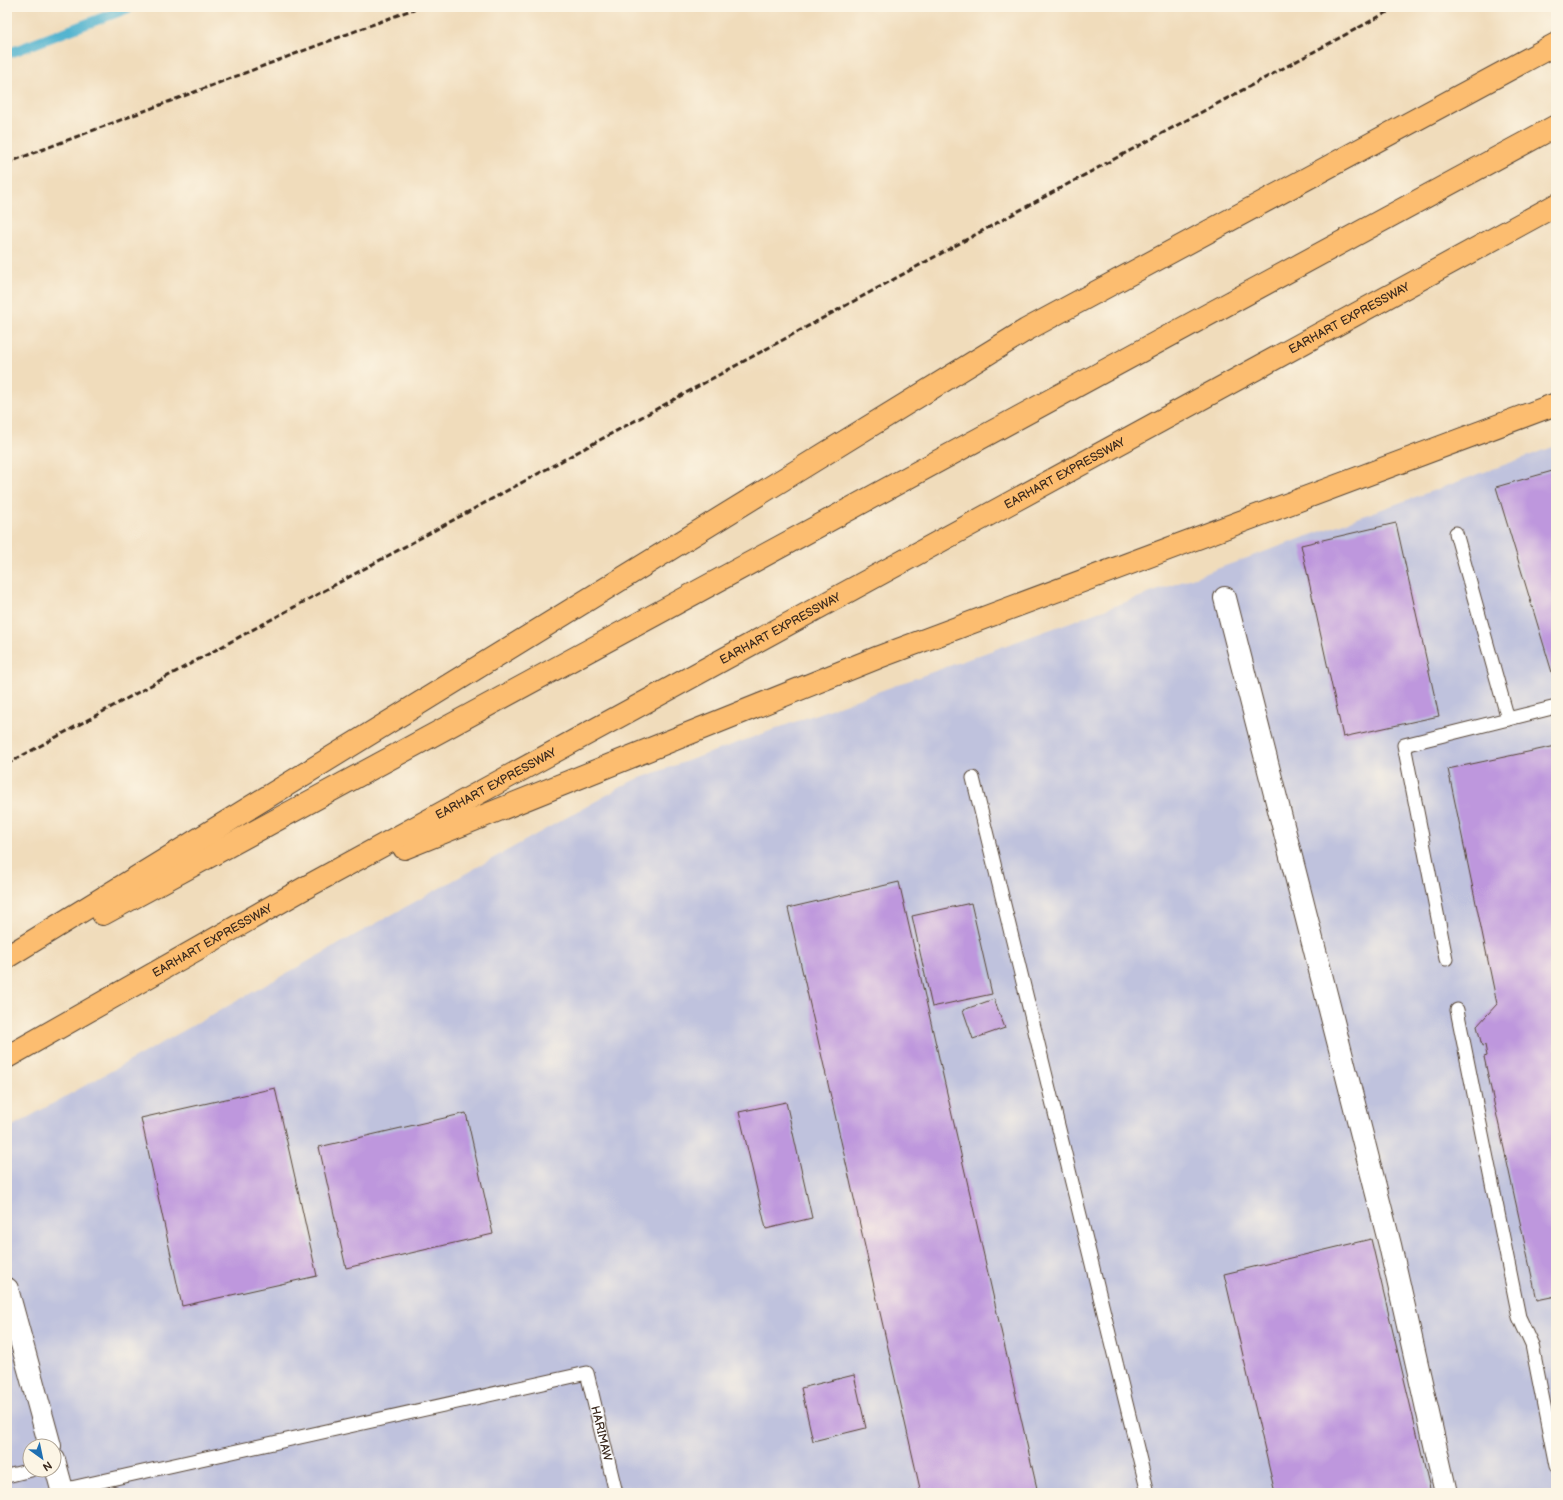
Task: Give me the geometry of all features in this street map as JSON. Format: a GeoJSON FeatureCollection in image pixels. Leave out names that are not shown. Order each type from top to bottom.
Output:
{"type":"FeatureCollection","features":[{"type":"Feature","properties":{"kind":"highway"},"geometry":{"type":"LineString","coordinates":[[7,957],[1026,330],[1556,44]]}},
{"type":"Feature","properties":{"kind":"highway"},"geometry":{"type":"LineString","coordinates":[[7,966],[1556,126]]}},
{"type":"Feature","properties":{"kind":"highway","name":"EARHART EXPRESSWAY"},"geometry":{"type":"LineString","coordinates":[[7,1057],[310,885],[1556,205]]}},
{"type":"Feature","properties":{"kind":"highway"},"geometry":{"type":"LineString","coordinates":[[310,885],[879,657],[1556,404]]}},
{"type":"Feature","properties":{"kind":"street"},"geometry":{"type":"LineString","coordinates":[[1226,598],[1390,1245],[1446,1493]]}},
{"type":"Feature","properties":{"kind":"street"},"geometry":{"type":"LineString","coordinates":[[7,1289],[48,1438]]}},
{"type":"Feature","properties":{"kind":"street"},"geometry":{"type":"LineString","coordinates":[[59,1478],[63,1491]]}},
{"type":"Feature","properties":{"kind":"lane"},"geometry":{"type":"LineString","coordinates":[[1456,533],[1508,719]]}},
{"type":"Feature","properties":{"kind":"lane"},"geometry":{"type":"LineString","coordinates":[[1446,959],[1404,745],[1556,707]]}},
{"type":"Feature","properties":{"kind":"lane"},"geometry":{"type":"LineString","coordinates":[[973,778],[1148,1493]]}},
{"type":"Feature","properties":{"kind":"lane"},"geometry":{"type":"LineString","coordinates":[[1457,1010],[1519,1316],[1532,1345],[1556,1466]]}},
{"type":"Feature","properties":{"kind":"lane","name":"HARIMAW"},"geometry":{"type":"LineString","coordinates":[[63,1491],[587,1373],[616,1493]]}},
{"type":"Feature","properties":{"kind":"lane"},"geometry":{"type":"LineString","coordinates":[[7,1476],[22,1472]]}},
{"type":"Feature","properties":{"kind":"shaded area"},"geometry":{"type":"Polygon","coordinates":[[[1556,446],[1556,1493],[7,1493],[7,1129],[632,781],[1556,446]]]}},
{"type":"Feature","properties":{"kind":"building"},"geometry":{"type":"Polygon","coordinates":[[[1556,470],[1556,679],[1554,679],[1496,487],[1556,470]]]}},
{"type":"Feature","properties":{"kind":"building"},"geometry":{"type":"Polygon","coordinates":[[[1396,523],[1439,716],[1343,737],[1301,545],[1396,523]]]}},
{"type":"Feature","properties":{"kind":"building"},"geometry":{"type":"Polygon","coordinates":[[[1556,746],[1556,1296],[1537,1300],[1484,1057],[1487,1056],[1485,1045],[1482,1046],[1477,1026],[1497,1004],[1448,769],[1556,746]]]}},
{"type":"Feature","properties":{"kind":"building"},"geometry":{"type":"Polygon","coordinates":[[[899,882],[1038,1493],[921,1493],[788,908],[899,882]]]}},
{"type":"Feature","properties":{"kind":"building"},"geometry":{"type":"Polygon","coordinates":[[[971,903],[992,994],[932,1007],[912,916],[971,903]]]}},
{"type":"Feature","properties":{"kind":"building"},"geometry":{"type":"Polygon","coordinates":[[[994,999],[1005,1028],[973,1039],[963,1010],[994,999]]]}},
{"type":"Feature","properties":{"kind":"building"},"geometry":{"type":"Polygon","coordinates":[[[275,1088],[317,1276],[182,1306],[141,1118],[275,1088]]]}},
{"type":"Feature","properties":{"kind":"building"},"geometry":{"type":"Polygon","coordinates":[[[786,1102],[812,1218],[766,1229],[739,1112],[786,1102]]]}},
{"type":"Feature","properties":{"kind":"building"},"geometry":{"type":"Polygon","coordinates":[[[466,1113],[493,1234],[346,1268],[319,1147],[466,1113]]]}},
{"type":"Feature","properties":{"kind":"building"},"geometry":{"type":"Polygon","coordinates":[[[1371,1239],[1431,1493],[1275,1493],[1224,1274],[1371,1239]]]}},
{"type":"Feature","properties":{"kind":"building"},"geometry":{"type":"Polygon","coordinates":[[[854,1375],[866,1428],[813,1441],[801,1388],[854,1375]]]}},
{"type":"Feature","properties":{"kind":"waterway"},"geometry":{"type":"LineString","coordinates":[[7,54],[131,7]]}},
{"type":"Feature","properties":{"kind":"railway"},"geometry":{"type":"LineString","coordinates":[[7,163],[419,7]]}},
{"type":"Feature","properties":{"kind":"railway"},"geometry":{"type":"LineString","coordinates":[[7,764],[1079,178],[1397,7]]}}]}
